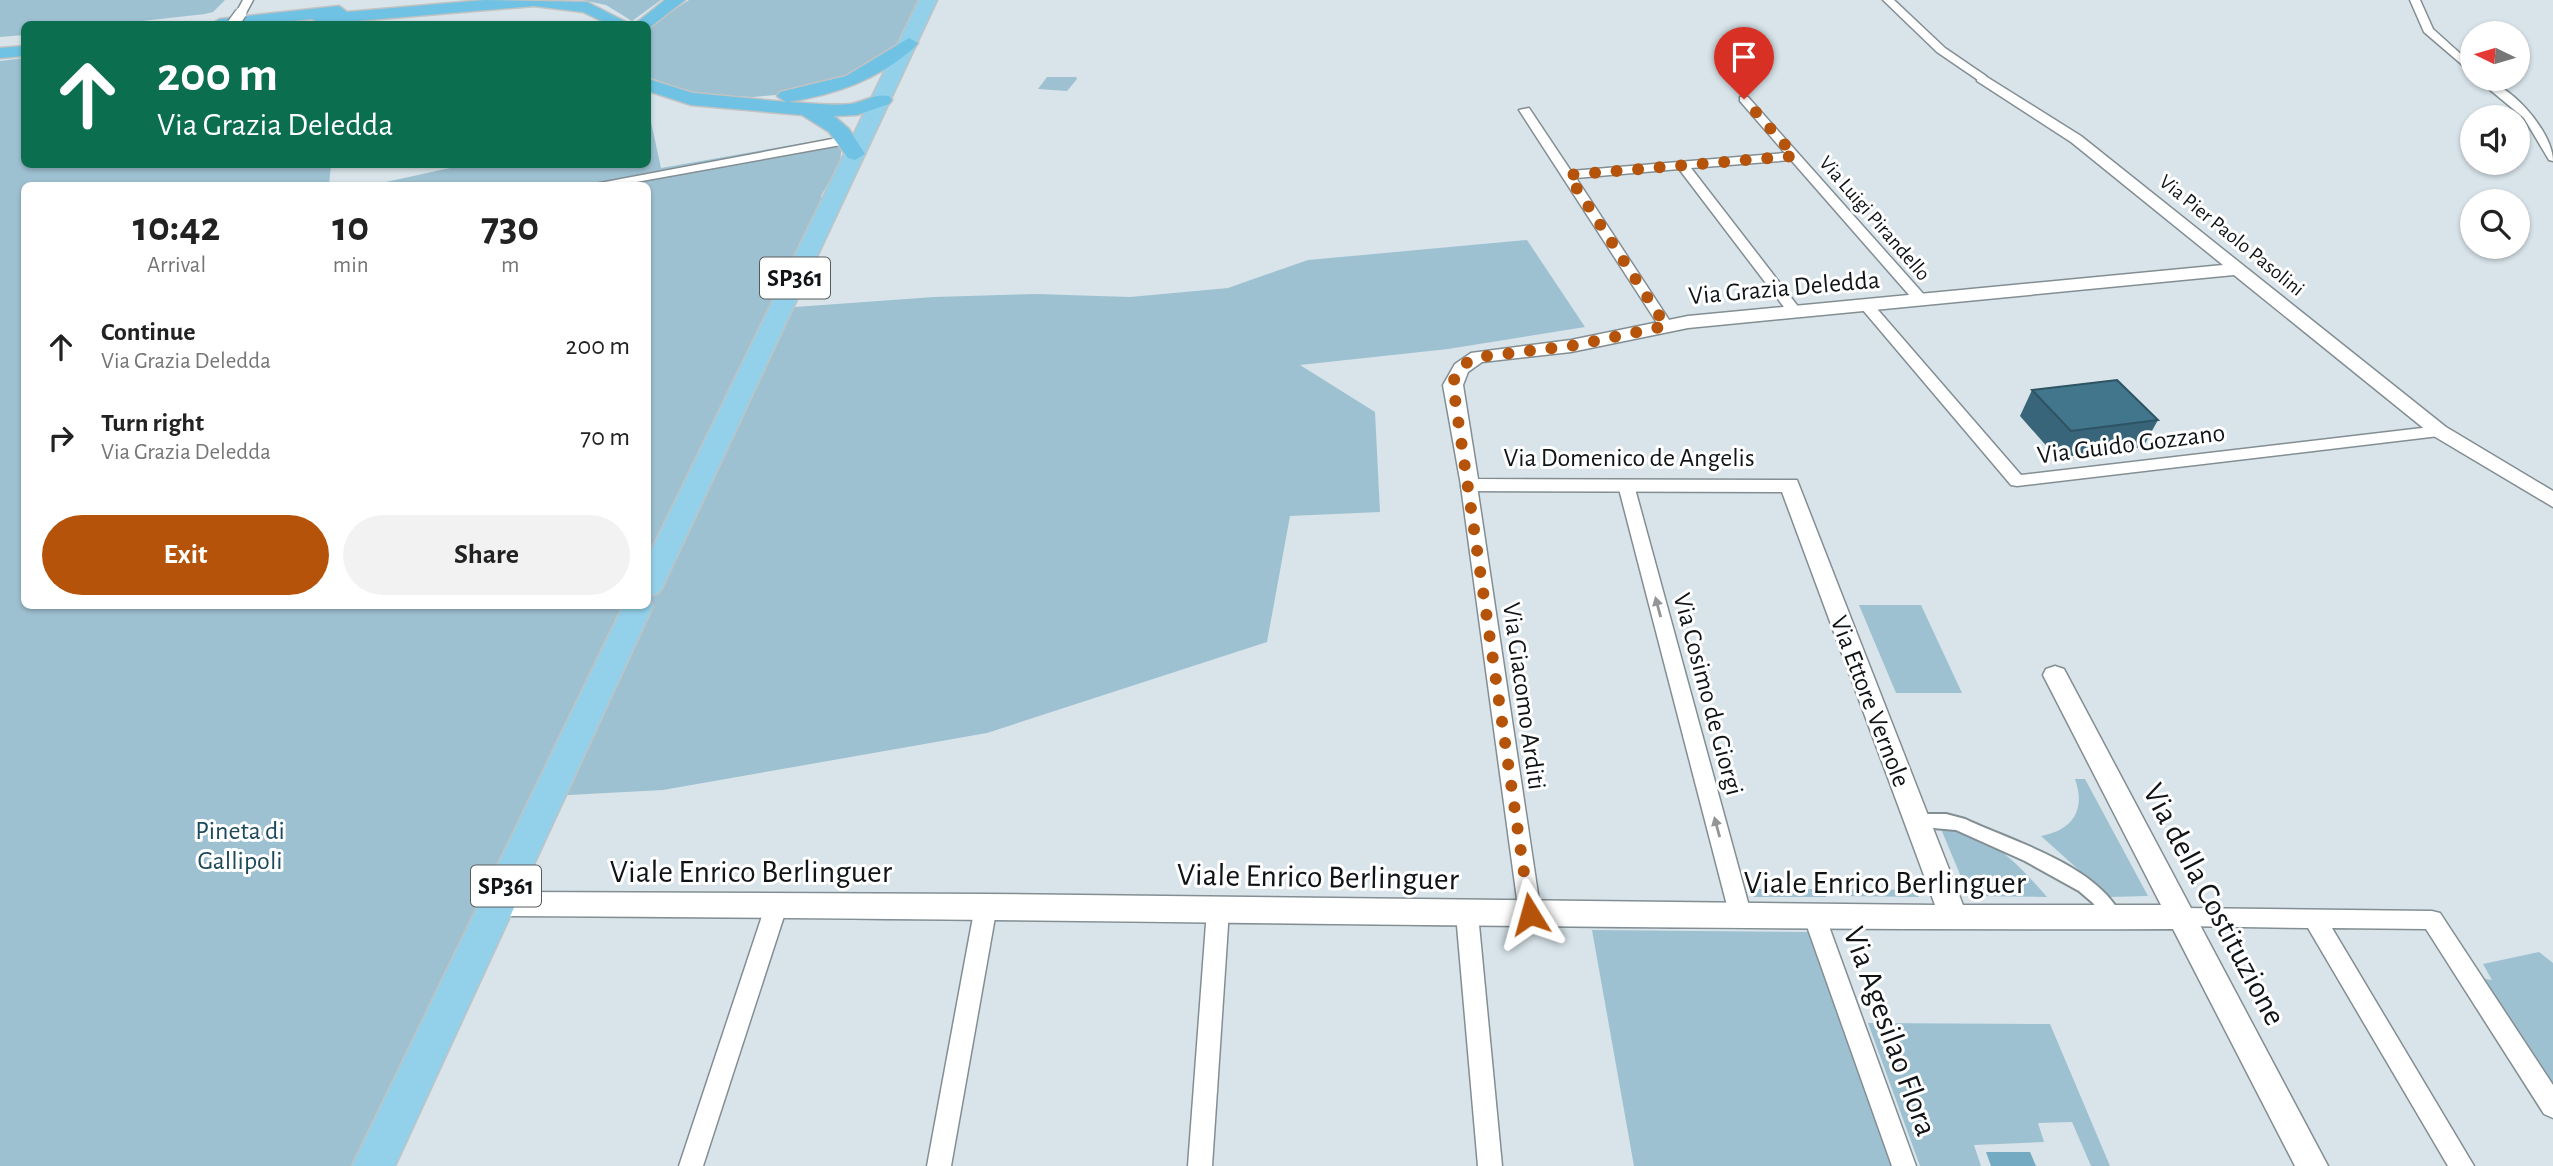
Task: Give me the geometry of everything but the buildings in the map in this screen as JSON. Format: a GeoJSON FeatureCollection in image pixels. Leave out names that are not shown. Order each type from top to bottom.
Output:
{"type":"FeatureCollection","features":[{"type":"Feature","properties":{"kind":"highway"},"geometry":{"type":"LineString","coordinates":[[247,21],[443,0]]}},
{"type":"Feature","properties":{"kind":"highway"},"geometry":{"type":"LineString","coordinates":[[321,19],[489,0]]}},
{"type":"Feature","properties":{"kind":"highway"},"geometry":{"type":"LineString","coordinates":[[647,21],[676,0]]}},
{"type":"Feature","properties":{"kind":"highway"},"geometry":{"type":"LineString","coordinates":[[299,21],[534,1],[587,7],[615,21]]}},
{"type":"Feature","properties":{"kind":"highway"},"geometry":{"type":"LineString","coordinates":[[780,97],[826,89],[872,74],[908,43]]}},
{"type":"Feature","properties":{"kind":"highway"},"geometry":{"type":"LineString","coordinates":[[0,51],[21,48]]}},
{"type":"Feature","properties":{"kind":"highway"},"geometry":{"type":"LineString","coordinates":[[651,86],[677,96],[799,107],[850,110],[882,100]]}},
{"type":"Feature","properties":{"kind":"highway"},"geometry":{"type":"LineString","coordinates":[[725,100],[857,93],[882,100]]}},
{"type":"Feature","properties":{"kind":"highway"},"geometry":{"type":"LineString","coordinates":[[799,107],[835,124],[851,147]]}},
{"type":"Feature","properties":{"kind":"main road","name":"SP361"},"geometry":{"type":"LineString","coordinates":[[651,580],[851,147],[882,100],[928,0]]}},
{"type":"Feature","properties":{"kind":"main road","name":"SP361"},"geometry":{"type":"LineString","coordinates":[[373,1166],[637,609]]}},
{"type":"Feature","properties":{"kind":"street"},"geometry":{"type":"LineString","coordinates":[[235,21],[247,0]]}},
{"type":"Feature","properties":{"kind":"street","name":"Via Pier Paolo Pasolini"},"geometry":{"type":"LineString","coordinates":[[1888,0],[1941,50],[2076,139],[2439,431],[2553,500]]}},
{"type":"Feature","properties":{"kind":"street"},"geometry":{"type":"LineString","coordinates":[[2415,0],[2428,30],[2460,60]]}},
{"type":"Feature","properties":{"kind":"street"},"geometry":{"type":"LineString","coordinates":[[2497,91],[2528,116],[2553,157]]}},
{"type":"Feature","properties":{"kind":"street","name":"Via Luigi Pirandello"},"geometry":{"type":"LineString","coordinates":[[1744,99],[1922,301]]}},
{"type":"Feature","properties":{"kind":"street"},"geometry":{"type":"LineString","coordinates":[[1525,110],[1666,326]]}},
{"type":"Feature","properties":{"kind":"street"},"geometry":{"type":"LineString","coordinates":[[617,182],[851,147]]}},
{"type":"Feature","properties":{"kind":"street"},"geometry":{"type":"LineString","coordinates":[[1568,175],[1795,156]]}},
{"type":"Feature","properties":{"kind":"street"},"geometry":{"type":"LineString","coordinates":[[1682,164],[1795,312]]}},
{"type":"Feature","properties":{"kind":"street","name":"Via Grazia Deledda"},"geometry":{"type":"LineString","coordinates":[[1469,485],[1453,385],[1454,377],[1465,364],[1478,357],[1571,346],[1666,326],[2238,269]]}},
{"type":"Feature","properties":{"kind":"street","name":"Via Guido Gozzano"},"geometry":{"type":"LineString","coordinates":[[1867,306],[2017,481],[2439,431]]}},
{"type":"Feature","properties":{"kind":"street","name":"Via Domenico de Angelis"},"geometry":{"type":"LineString","coordinates":[[1469,485],[1790,485]]}},
{"type":"Feature","properties":{"kind":"street","name":"Via Giacomo Arditi"},"geometry":{"type":"LineString","coordinates":[[1469,485],[1530,914]]}},
{"type":"Feature","properties":{"kind":"street","name":"Via Cosimo de Giorgi"},"geometry":{"type":"LineString","coordinates":[[1626,485],[1741,917]]}},
{"type":"Feature","properties":{"kind":"street","name":"Via Ettore Vernole"},"geometry":{"type":"LineString","coordinates":[[1790,485],[1953,917]]}},
{"type":"Feature","properties":{"kind":"street","name":"Via della Costituzione"},"geometry":{"type":"LineString","coordinates":[[2055,675],[2312,1166]]}},
{"type":"Feature","properties":{"kind":"street"},"geometry":{"type":"LineString","coordinates":[[1916,821],[1959,824],[2031,858],[2088,888],[2100,897],[2113,917]]}},
{"type":"Feature","properties":{"kind":"street","name":"Viale Enrico Berlinguer"},"geometry":{"type":"LineString","coordinates":[[498,904],[986,906],[1815,918],[2313,917],[2432,920],[2553,1106]]}},
{"type":"Feature","properties":{"kind":"street"},"geometry":{"type":"LineString","coordinates":[[939,1166],[986,906]]}},
{"type":"Feature","properties":{"kind":"street"},"geometry":{"type":"LineString","coordinates":[[691,1166],[776,907]]}},
{"type":"Feature","properties":{"kind":"street"},"geometry":{"type":"LineString","coordinates":[[1200,1166],[1218,910]]}},
{"type":"Feature","properties":{"kind":"street"},"geometry":{"type":"LineString","coordinates":[[1467,914],[1490,1166]]}},
{"type":"Feature","properties":{"kind":"street"},"geometry":{"type":"LineString","coordinates":[[2313,917],[2462,1166]]}},
{"type":"Feature","properties":{"kind":"street","name":"Via Agesilao Flora"},"geometry":{"type":"LineString","coordinates":[[1815,918],[1904,1166]]}},
{"type":"Feature","properties":{"kind":"green space"},"geometry":{"type":"Polygon","coordinates":[[[0,0],[225,0],[213,12],[142,21],[21,21],[21,35],[0,37],[0,0]]]}},
{"type":"Feature","properties":{"kind":"green space"},"geometry":{"type":"Polygon","coordinates":[[[582,0],[661,0],[632,21],[606,5],[582,0]]]}},
{"type":"Feature","properties":{"kind":"green space"},"geometry":{"type":"Polygon","coordinates":[[[689,0],[920,0],[899,43],[877,67],[796,93],[753,97],[698,95],[651,78],[651,25],[689,0]]]}},
{"type":"Feature","properties":{"kind":"green space","name":"Pineta di Gallipoli"},"geometry":{"type":"Polygon","coordinates":[[[21,58],[21,168],[331,168],[329,182],[21,182],[21,609],[651,609],[651,182],[386,182],[450,168],[651,168],[651,122],[661,168],[838,137],[841,146],[840,161],[780,286],[795,307],[934,297],[1036,294],[1130,297],[1228,288],[1308,260],[1527,240],[1585,327],[1448,349],[1300,365],[1375,412],[1380,512],[1290,516],[1267,642],[987,733],[663,790],[531,797],[351,1166],[0,1166],[0,61],[21,58]]]}},
{"type":"Feature","properties":{"kind":"green space"},"geometry":{"type":"Polygon","coordinates":[[[1047,77],[1077,79],[1067,91],[1038,89],[1047,77]]]}},
{"type":"Feature","properties":{"kind":"green space"},"geometry":{"type":"Polygon","coordinates":[[[1859,605],[1921,605],[1962,693],[1896,693],[1859,605]]]}},
{"type":"Feature","properties":{"kind":"green space"},"geometry":{"type":"Polygon","coordinates":[[[2075,779],[2085,779],[2148,896],[2109,897],[2041,836],[2061,829],[2074,817],[2079,800],[2075,779]]]}},
{"type":"Feature","properties":{"kind":"green space"},"geometry":{"type":"Polygon","coordinates":[[[1941,829],[1973,835],[1988,842],[2013,861],[2047,897],[1969,896],[1941,829]]]}},
{"type":"Feature","properties":{"kind":"green space"},"geometry":{"type":"Polygon","coordinates":[[[1752,889],[1824,889],[1826,897],[1754,897],[1752,889]]]}},
{"type":"Feature","properties":{"kind":"green space"},"geometry":{"type":"Polygon","coordinates":[[[1836,889],[1917,890],[1919,897],[1838,896],[1836,889]]]}},
{"type":"Feature","properties":{"kind":"green space"},"geometry":{"type":"Polygon","coordinates":[[[1592,930],[1811,932],[1894,1166],[1634,1166],[1592,930]]]}},
{"type":"Feature","properties":{"kind":"green space"},"geometry":{"type":"Polygon","coordinates":[[[2539,952],[2553,963],[2553,1091],[2480,978],[2492,980],[2483,964],[2539,952]]]}},
{"type":"Feature","properties":{"kind":"green space"},"geometry":{"type":"Polygon","coordinates":[[[1868,1023],[2050,1024],[2110,1166],[2091,1166],[2072,1122],[2038,1123],[2044,1142],[1974,1145],[1981,1166],[1920,1166],[1868,1023]]]}},
{"type":"Feature","properties":{"kind":"shaded area"},"geometry":{"type":"Polygon","coordinates":[[[1986,1152],[2030,1152],[2036,1166],[1991,1166],[1986,1152]]]}},
{"type":"Feature","properties":{"kind":"route"},"geometry":{"type":"LineString","coordinates":[[1530,914],[1453,385],[1454,377],[1468,361],[1478,357],[1571,346],[1666,326],[1568,175],[1795,156],[1744,99]]}}]}
